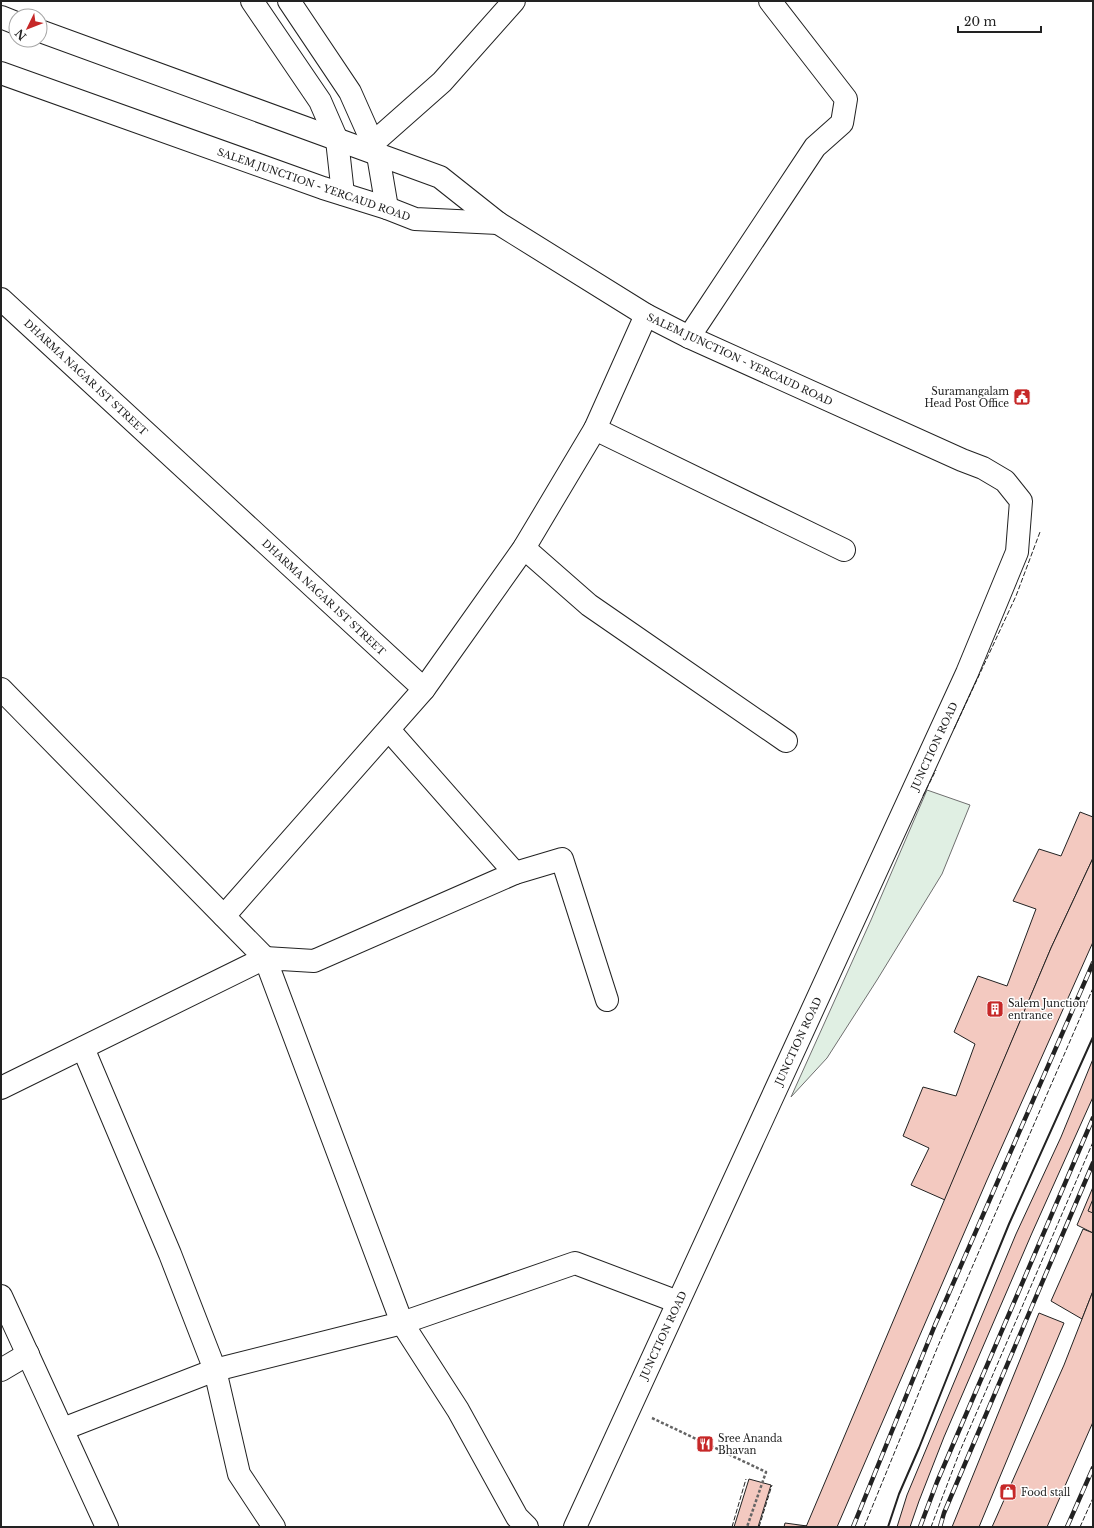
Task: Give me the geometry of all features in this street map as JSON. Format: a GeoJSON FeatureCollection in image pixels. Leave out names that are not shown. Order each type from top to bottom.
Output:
{"type":"FeatureCollection","features":[{"type":"Feature","properties":{"kind":"street"},"geometry":{"type":"LineString","coordinates":[[252,1],[320,101],[337,140],[343,194]]}},
{"type":"Feature","properties":{"kind":"street"},"geometry":{"type":"LineString","coordinates":[[289,1],[350,92],[376,149],[387,208]]}},
{"type":"Feature","properties":{"kind":"street"},"geometry":{"type":"LineString","coordinates":[[376,149],[442,82],[514,1]]}},
{"type":"Feature","properties":{"kind":"street"},"geometry":{"type":"LineString","coordinates":[[690,337],[815,148],[842,123],[846,99],[770,1]]}},
{"type":"Feature","properties":{"kind":"street"},"geometry":{"type":"LineString","coordinates":[[48,34],[337,140],[376,149],[440,177],[498,223]]}},
{"type":"Feature","properties":{"kind":"street","name":"SALEM JUNCTION - YERCAUD ROAD"},"geometry":{"type":"LineString","coordinates":[[1,73],[343,194],[387,208],[415,220],[498,223],[646,315],[690,337],[962,460],[983,468],[1005,481],[1021,501],[1017,552]]}},
{"type":"Feature","properties":{"kind":"street","name":"DHARMA NAGAR 1ST STREET"},"geometry":{"type":"LineString","coordinates":[[1,299],[424,690]]}},
{"type":"Feature","properties":{"kind":"street"},"geometry":{"type":"LineString","coordinates":[[224,916],[424,690],[524,548],[595,429],[646,315]]}},
{"type":"Feature","properties":{"kind":"street"},"geometry":{"type":"LineString","coordinates":[[595,429],[844,550]]}},
{"type":"Feature","properties":{"kind":"street"},"geometry":{"type":"LineString","coordinates":[[524,548],[589,604],[786,741]]}},
{"type":"Feature","properties":{"kind":"street","name":"JUNCTION ROAD"},"geometry":{"type":"LineString","coordinates":[[575,1527],[967,672],[1017,552]]}},
{"type":"Feature","properties":{"kind":"street"},"geometry":{"type":"LineString","coordinates":[[1,689],[265,958],[402,1322],[458,1410],[518,1517],[527,1527]]}},
{"type":"Feature","properties":{"kind":"street"},"geometry":{"type":"LineString","coordinates":[[389,730],[516,873]]}},
{"type":"Feature","properties":{"kind":"street"},"geometry":{"type":"LineString","coordinates":[[1,1087],[265,958],[314,961],[516,873],[562,859],[608,1000]]}},
{"type":"Feature","properties":{"kind":"street"},"geometry":{"type":"LineString","coordinates":[[83,1048],[170,1254],[215,1370],[239,1474],[274,1527]]}},
{"type":"Feature","properties":{"kind":"street"},"geometry":{"type":"LineString","coordinates":[[62,1429],[215,1370],[402,1322],[575,1263],[678,1302]]}},
{"type":"Feature","properties":{"kind":"street"},"geometry":{"type":"LineString","coordinates":[[1,1296],[107,1527]]}},
{"type":"Feature","properties":{"kind":"street"},"geometry":{"type":"LineString","coordinates":[[1,1370],[28,1354]]}},
{"type":"Feature","properties":{"kind":"path"},"geometry":{"type":"LineString","coordinates":[[630,1408],[766,1472],[747,1527]]}},
{"type":"Feature","properties":{"kind":"green space"},"geometry":{"type":"Polygon","coordinates":[[[927,790],[970,805],[942,874],[827,1058],[791,1097],[871,920],[927,790]]]}},
{"type":"Feature","properties":{"kind":"building","name":"Salem Junction entrance"},"geometry":{"type":"Polygon","coordinates":[[[1080,812],[1093,817],[1093,858],[1051,948],[945,1200],[911,1185],[929,1148],[903,1136],[923,1087],[956,1096],[975,1044],[954,1032],[978,976],[1007,986],[1036,909],[1013,901],[1039,849],[1061,856],[1080,812]]]}},
{"type":"Feature","properties":{"kind":"building"},"geometry":{"type":"Polygon","coordinates":[[[1093,858],[1093,942],[987,1180],[837,1527],[806,1527],[1051,948],[1093,858]]]}},
{"type":"Feature","properties":{"kind":"building"},"geometry":{"type":"Polygon","coordinates":[[[1093,1059],[1093,1097],[1032,1233],[944,1437],[910,1527],[897,1527],[907,1495],[1016,1234],[1061,1137],[1093,1059]]]}},
{"type":"Feature","properties":{"kind":"building"},"geometry":{"type":"Polygon","coordinates":[[[1093,1187],[1093,1233],[1077,1225],[1093,1187]]]}},
{"type":"Feature","properties":{"kind":"building"},"geometry":{"type":"Polygon","coordinates":[[[1093,1199],[1093,1213],[1088,1211],[1093,1199]]]}},
{"type":"Feature","properties":{"kind":"building"},"geometry":{"type":"Polygon","coordinates":[[[1083,1229],[1093,1233],[1093,1291],[1082,1319],[1051,1301],[1083,1229]]]}},
{"type":"Feature","properties":{"kind":"building"},"geometry":{"type":"Polygon","coordinates":[[[1093,1291],[1093,1422],[1047,1527],[992,1527],[1064,1365],[1093,1291]]]}},
{"type":"Feature","properties":{"kind":"building"},"geometry":{"type":"Polygon","coordinates":[[[1039,1313],[1064,1323],[979,1527],[952,1527],[1039,1313]]]}},
{"type":"Feature","properties":{"kind":"building"},"geometry":{"type":"Polygon","coordinates":[[[749,1479],[771,1485],[758,1527],[734,1527],[749,1479]]]}},
{"type":"Feature","properties":{"kind":"building"},"geometry":{"type":"Polygon","coordinates":[[[785,1523],[807,1526],[784,1527],[785,1523]]]}},
{"type":"Feature","properties":{"kind":"railway"},"geometry":{"type":"LineString","coordinates":[[853,1527],[935,1325],[1093,963]]}},
{"type":"Feature","properties":{"kind":"railway"},"geometry":{"type":"LineString","coordinates":[[920,1527],[937,1482],[1093,1118]]}},
{"type":"Feature","properties":{"kind":"railway"},"geometry":{"type":"LineString","coordinates":[[940,1527],[944,1513],[1093,1163]]}},
{"type":"Feature","properties":{"kind":"railway"},"geometry":{"type":"LineString","coordinates":[[1067,1527],[1093,1468]]}},
{"type":"Feature","properties":{"kind":"fence"},"geometry":{"type":"LineString","coordinates":[[954,729],[1016,596],[1040,532]]}},
{"type":"Feature","properties":{"kind":"fence"},"geometry":{"type":"LineString","coordinates":[[923,796],[936,770]]}},
{"type":"Feature","properties":{"kind":"fence"},"geometry":{"type":"LineString","coordinates":[[864,1527],[938,1346],[1093,988]]}},
{"type":"Feature","properties":{"kind":"fence"},"geometry":{"type":"LineString","coordinates":[[931,1527],[960,1451],[1093,1142]]}},
{"type":"Feature","properties":{"kind":"fence"},"geometry":{"type":"LineString","coordinates":[[732,1527],[746,1479]]}},
{"type":"Feature","properties":{"kind":"fence"},"geometry":{"type":"LineString","coordinates":[[759,1527],[772,1485]]}},
{"type":"Feature","properties":{"kind":"fence"},"geometry":{"type":"LineString","coordinates":[[1080,1527],[1093,1498]]}},
{"type":"Feature","properties":{"kind":"wall"},"geometry":{"type":"LineString","coordinates":[[888,1527],[899,1494],[1009,1224],[1093,1037]]}},
{"type":"Feature","properties":{"kind":"place","name":"Suramangalam Head Post Office"},"geometry":{"type":"Point","coordinates":[1022,397]}},
{"type":"Feature","properties":{"kind":"place","name":"Salem Junction entrance"},"geometry":{"type":"Point","coordinates":[995,1009]}},
{"type":"Feature","properties":{"kind":"place","name":"Sree Ananda Bhavan"},"geometry":{"type":"Point","coordinates":[705,1444]}},
{"type":"Feature","properties":{"kind":"place","name":"Food stall"},"geometry":{"type":"Point","coordinates":[1008,1492]}}]}
